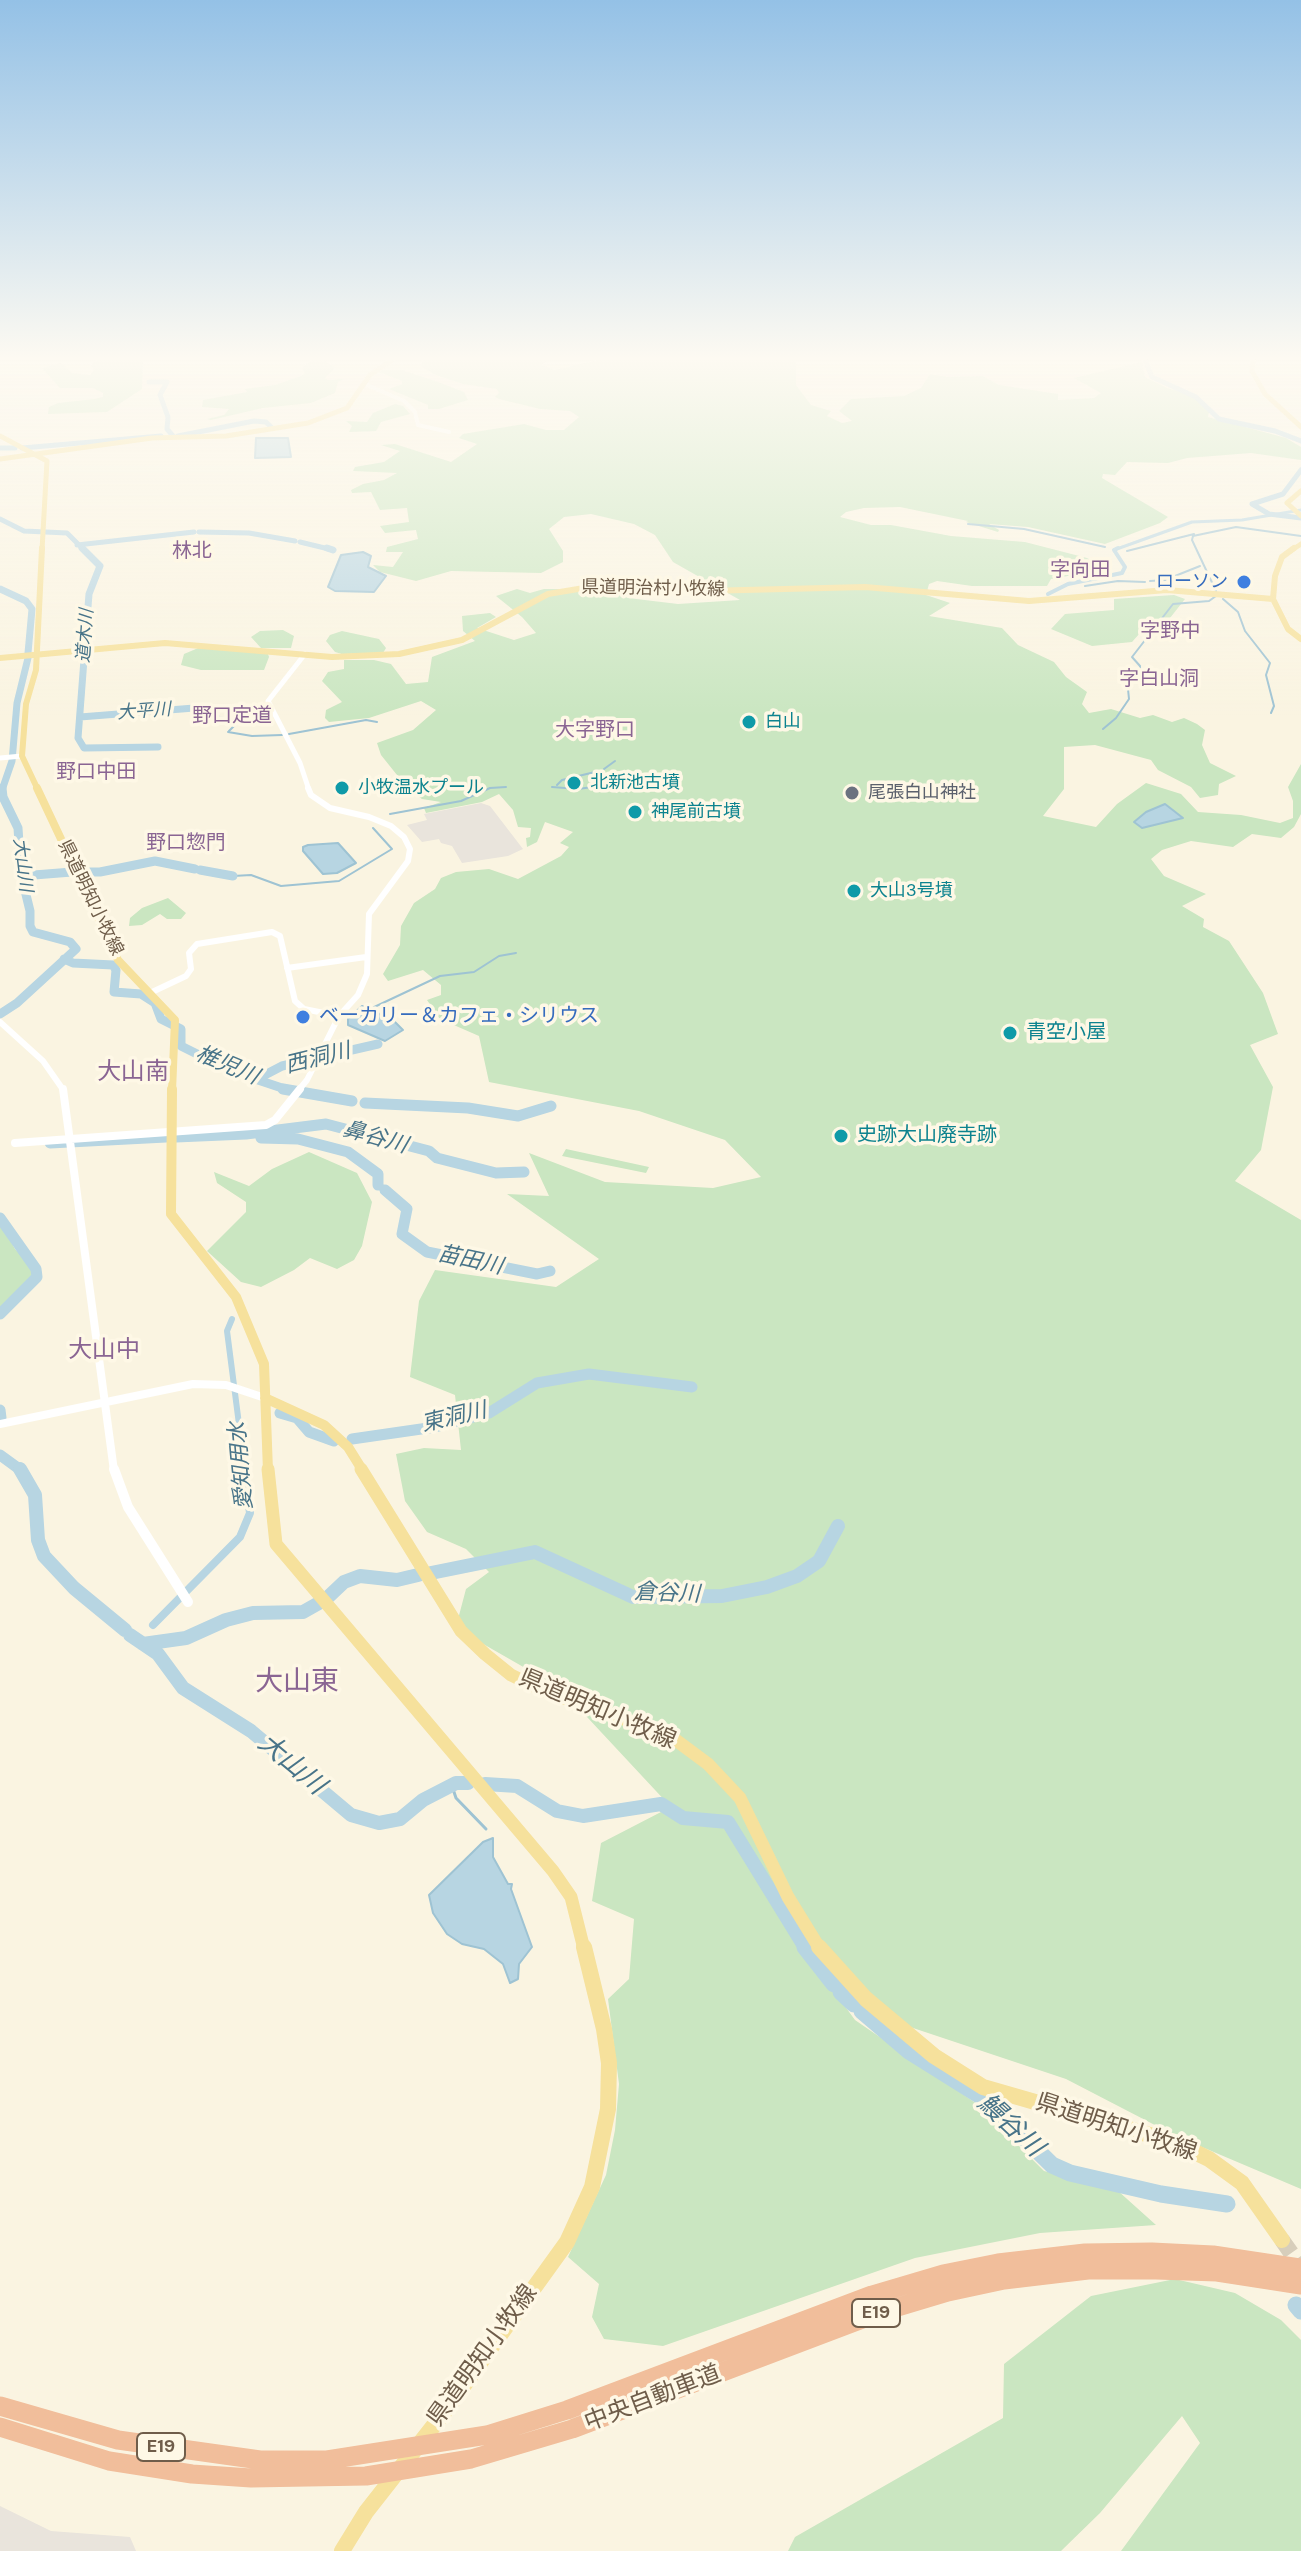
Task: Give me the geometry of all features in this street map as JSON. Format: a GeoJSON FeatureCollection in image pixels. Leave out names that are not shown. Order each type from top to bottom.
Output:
{"type":"FeatureCollection","features":[{"type":"Feature","properties":{"kind":"highway","name":"中央自動車道"},"geometry":{"type":"LineString","coordinates":[[0,2406],[61,2426],[133,2442],[260,2460],[327,2460],[487,2435],[567,2410],[872,2295],[943,2274],[1034,2258],[1152,2252],[1213,2255],[1301,2268]]}},
{"type":"Feature","properties":{"kind":"highway","name":"中央自動車道"},"geometry":{"type":"LineString","coordinates":[[0,2427],[109,2461],[192,2474],[311,2478],[366,2476],[471,2459],[572,2429],[878,2313],[976,2286],[1076,2271],[1156,2270],[1217,2272],[1301,2285]]}},
{"type":"Feature","properties":{"kind":"main road","name":"県道明知小牧線"},"geometry":{"type":"LineString","coordinates":[[46,479],[36,655],[20,756],[118,960],[170,1011],[175,1027],[171,1214],[236,1297],[264,1364],[273,1534],[284,1556],[553,1871],[571,1897],[598,1996],[609,2063],[608,2109],[599,2163],[592,2187],[567,2242],[446,2410],[366,2512],[342,2551]]}},
{"type":"Feature","properties":{"kind":"main road"},"geometry":{"type":"LineString","coordinates":[[1301,491],[1287,503],[1301,516]]}},
{"type":"Feature","properties":{"kind":"main road"},"geometry":{"type":"LineString","coordinates":[[1301,544],[1282,557],[1275,576],[1273,599],[1275,610],[1288,629],[1301,639]]}},
{"type":"Feature","properties":{"kind":"main road","name":"県道明治村小牧線"},"geometry":{"type":"LineString","coordinates":[[0,658],[143,644],[200,643],[354,657],[408,653],[462,640],[554,592],[604,586],[704,591],[865,587],[986,600],[1029,601],[1152,590],[1273,599]]}},
{"type":"Feature","properties":{"kind":"main road","name":"県道明知小牧線"},"geometry":{"type":"LineString","coordinates":[[265,1398],[324,1425],[348,1447],[461,1631],[485,1654],[511,1675],[542,1690],[669,1735],[708,1764],[740,1798],[788,1897],[821,1951],[866,1999],[911,2037],[934,2056],[983,2087],[1174,2142],[1209,2159],[1242,2183],[1282,2240]]}},
{"type":"Feature","properties":{"kind":"street"},"geometry":{"type":"LineString","coordinates":[[15,1143],[71,1142],[265,1126],[275,1120],[297,1093],[339,1016],[362,989],[367,974],[369,914],[408,861],[410,849],[404,837],[391,826],[369,817],[330,808],[311,795],[295,752],[271,712],[268,701],[305,654]]}},
{"type":"Feature","properties":{"kind":"street"},"geometry":{"type":"LineString","coordinates":[[0,758],[20,756]]}},
{"type":"Feature","properties":{"kind":"street"},"geometry":{"type":"LineString","coordinates":[[150,993],[186,976],[191,969],[191,949],[210,940],[275,932],[280,936],[299,1006],[339,1016]]}},
{"type":"Feature","properties":{"kind":"street"},"geometry":{"type":"LineString","coordinates":[[287,968],[366,957]]}},
{"type":"Feature","properties":{"kind":"street"},"geometry":{"type":"LineString","coordinates":[[0,1022],[61,1082],[67,1101],[103,1401],[119,1491],[188,1602]]}},
{"type":"Feature","properties":{"kind":"street"},"geometry":{"type":"LineString","coordinates":[[0,1424],[193,1384],[226,1385],[265,1398]]}},
{"type":"Feature","properties":{"kind":"shaded area"},"geometry":{"type":"Polygon","coordinates":[[[481,803],[490,806],[523,849],[508,856],[462,863],[452,846],[441,843],[439,839],[422,842],[407,825],[427,820],[424,814],[481,803]]]}},
{"type":"Feature","properties":{"kind":"shaded area"},"geometry":{"type":"Polygon","coordinates":[[[0,2506],[51,2531],[130,2537],[136,2551],[0,2551],[0,2506]]]}},
{"type":"Feature","properties":{"kind":"green space"},"geometry":{"type":"Polygon","coordinates":[[[1104,479],[1168,517],[1105,544],[1028,527],[989,524],[998,532],[968,521],[900,507],[864,508],[846,512],[840,517],[871,525],[891,525],[951,536],[1025,542],[1087,558],[1107,569],[1051,579],[1047,586],[972,586],[937,581],[929,584],[926,595],[950,603],[929,616],[1002,628],[1018,645],[1054,662],[1066,677],[1087,692],[1082,704],[1089,713],[1111,709],[1140,718],[1153,715],[1172,722],[1184,718],[1197,724],[1205,730],[1202,745],[1210,763],[1236,776],[1219,784],[1218,795],[1200,798],[1191,787],[1158,770],[1151,760],[1095,745],[1064,747],[1064,789],[1043,816],[1096,827],[1117,804],[1146,783],[1181,794],[1198,812],[1241,815],[1280,823],[1293,818],[1293,801],[1288,787],[1301,764],[1301,814],[1294,827],[1281,838],[1252,834],[1233,847],[1191,841],[1162,850],[1151,859],[1164,876],[1206,894],[1182,906],[1204,919],[1203,927],[1229,941],[1263,993],[1278,1034],[1250,1045],[1273,1087],[1261,1150],[1235,1181],[1301,1220],[1301,2189],[1176,2136],[1066,2079],[844,2005],[855,2020],[977,2104],[1044,2171],[1117,2190],[1156,2225],[1040,2233],[915,2258],[663,2346],[604,2339],[592,2317],[599,2284],[568,2257],[606,2175],[615,2130],[619,2084],[608,1999],[629,1979],[634,1919],[592,1901],[601,1843],[661,1812],[683,1820],[560,1688],[478,1641],[457,1623],[466,1589],[489,1572],[466,1549],[427,1532],[405,1501],[396,1454],[424,1448],[461,1450],[455,1395],[410,1377],[419,1301],[435,1270],[556,1287],[599,1259],[507,1194],[549,1196],[529,1153],[605,1182],[713,1188],[761,1177],[725,1140],[639,1111],[489,1082],[479,1036],[440,1019],[427,1000],[441,995],[441,985],[423,970],[388,981],[383,974],[400,945],[401,926],[414,903],[435,889],[441,878],[456,872],[489,869],[518,879],[561,856],[569,847],[560,843],[573,832],[545,822],[537,842],[527,847],[526,838],[530,837],[531,828],[518,827],[513,810],[499,794],[482,802],[426,813],[424,808],[441,802],[422,799],[409,790],[381,755],[377,743],[413,730],[436,710],[421,701],[369,718],[329,722],[325,718],[326,710],[342,702],[322,681],[328,672],[344,669],[344,660],[374,660],[391,664],[406,684],[428,682],[432,657],[475,641],[463,631],[462,616],[490,613],[496,617],[477,628],[514,640],[536,633],[496,596],[517,589],[530,593],[544,589],[605,589],[628,598],[678,604],[740,600],[673,562],[655,535],[634,524],[591,514],[564,517],[549,529],[563,551],[563,562],[541,573],[451,571],[416,581],[380,572],[373,565],[393,567],[403,552],[386,552],[387,547],[418,539],[416,530],[385,533],[380,526],[409,522],[407,508],[380,510],[371,492],[352,493],[351,490],[363,484],[384,480],[1104,479]]]}},
{"type":"Feature","properties":{"kind":"green space"},"geometry":{"type":"Polygon","coordinates":[[[1174,595],[1185,599],[1170,618],[1149,623],[1132,642],[1092,646],[1051,629],[1065,614],[1114,610],[1114,599],[1174,595]]]}},
{"type":"Feature","properties":{"kind":"green space"},"geometry":{"type":"Polygon","coordinates":[[[283,630],[294,636],[291,648],[261,648],[251,637],[260,631],[283,630]]]}},
{"type":"Feature","properties":{"kind":"green space"},"geometry":{"type":"Polygon","coordinates":[[[342,631],[379,639],[386,648],[383,653],[335,652],[326,641],[330,635],[342,631]]]}},
{"type":"Feature","properties":{"kind":"green space"},"geometry":{"type":"Polygon","coordinates":[[[203,646],[268,654],[269,657],[264,670],[201,670],[181,665],[184,654],[203,646]]]}},
{"type":"Feature","properties":{"kind":"green space"},"geometry":{"type":"Polygon","coordinates":[[[168,898],[186,913],[181,919],[167,919],[160,914],[142,925],[129,926],[130,918],[142,908],[168,898]]]}},
{"type":"Feature","properties":{"kind":"green space"},"geometry":{"type":"Polygon","coordinates":[[[566,1149],[649,1167],[646,1173],[562,1156],[566,1149]]]}},
{"type":"Feature","properties":{"kind":"green space"},"geometry":{"type":"Polygon","coordinates":[[[309,1152],[357,1173],[372,1202],[362,1246],[354,1260],[337,1269],[310,1258],[261,1287],[241,1282],[207,1251],[246,1212],[246,1202],[217,1183],[214,1172],[249,1186],[272,1169],[309,1152]]]}},
{"type":"Feature","properties":{"kind":"green space"},"geometry":{"type":"Polygon","coordinates":[[[0,1223],[15,1249],[32,1267],[34,1277],[0,1310],[0,1223]]]}},
{"type":"Feature","properties":{"kind":"green space"},"geometry":{"type":"Polygon","coordinates":[[[1175,2279],[1235,2293],[1281,2320],[1301,2340],[1301,2551],[1121,2551],[1200,2443],[1182,2416],[1100,2513],[1061,2551],[788,2551],[795,2537],[1003,2418],[1004,2364],[1091,2296],[1175,2279]]]}},
{"type":"Feature","properties":{"kind":"water"},"geometry":{"type":"Polygon","coordinates":[[[363,552],[371,556],[368,567],[386,576],[374,592],[335,591],[328,587],[341,555],[363,552]]]}},
{"type":"Feature","properties":{"kind":"water"},"geometry":{"type":"Polygon","coordinates":[[[1165,804],[1183,818],[1142,828],[1134,822],[1146,812],[1165,804]]]}},
{"type":"Feature","properties":{"kind":"water"},"geometry":{"type":"Polygon","coordinates":[[[338,843],[356,863],[337,873],[323,874],[303,851],[303,847],[308,845],[338,843]]]}},
{"type":"Feature","properties":{"kind":"water"},"geometry":{"type":"Polygon","coordinates":[[[362,1006],[393,1020],[403,1030],[385,1041],[348,1025],[348,1019],[362,1006]]]}},
{"type":"Feature","properties":{"kind":"water"},"geometry":{"type":"Polygon","coordinates":[[[493,1838],[493,1857],[508,1884],[512,1884],[511,1889],[532,1947],[519,1964],[518,1979],[510,1983],[503,1964],[484,1949],[462,1944],[447,1934],[433,1913],[429,1895],[483,1842],[493,1838]]]}},
{"type":"Feature","properties":{"kind":"waterway"},"geometry":{"type":"LineString","coordinates":[[1294,479],[1283,494],[1252,504],[1269,514],[1301,518]]}},
{"type":"Feature","properties":{"kind":"waterway","name":"愛知用水"},"geometry":{"type":"LineString","coordinates":[[1114,550],[1192,522],[1242,520],[1301,510]]}},
{"type":"Feature","properties":{"kind":"waterway","name":"道木川"},"geometry":{"type":"LineString","coordinates":[[0,519],[24,531],[67,533],[79,545]]}},
{"type":"Feature","properties":{"kind":"waterway"},"geometry":{"type":"LineString","coordinates":[[968,524],[1024,529],[1105,547]]}},
{"type":"Feature","properties":{"kind":"waterway"},"geometry":{"type":"LineString","coordinates":[[1216,591],[1192,540],[1193,536],[1236,527],[1301,536]]}},
{"type":"Feature","properties":{"kind":"waterway"},"geometry":{"type":"LineString","coordinates":[[79,545],[194,532]]}},
{"type":"Feature","properties":{"kind":"waterway"},"geometry":{"type":"LineString","coordinates":[[199,532],[249,533],[295,541]]}},
{"type":"Feature","properties":{"kind":"waterway"},"geometry":{"type":"LineString","coordinates":[[1127,551],[1194,534]]}},
{"type":"Feature","properties":{"kind":"waterway"},"geometry":{"type":"LineString","coordinates":[[300,542],[333,550],[327,548]]}},
{"type":"Feature","properties":{"kind":"waterway","name":"道木川"},"geometry":{"type":"LineString","coordinates":[[79,545],[100,566],[89,594],[78,738],[84,748],[158,747]]}},
{"type":"Feature","properties":{"kind":"waterway","name":"愛知用水"},"geometry":{"type":"LineString","coordinates":[[1114,550],[1118,548]]}},
{"type":"Feature","properties":{"kind":"waterway","name":"愛知用水"},"geometry":{"type":"LineString","coordinates":[[1048,594],[1068,584],[1122,573],[1125,567],[1114,550]]}},
{"type":"Feature","properties":{"kind":"waterway"},"geometry":{"type":"LineString","coordinates":[[1150,581],[1165,580],[1200,566]]}},
{"type":"Feature","properties":{"kind":"waterway"},"geometry":{"type":"LineString","coordinates":[[1085,586],[1118,581],[1145,582]]}},
{"type":"Feature","properties":{"kind":"waterway","name":"大山川"},"geometry":{"type":"LineString","coordinates":[[0,589],[26,601],[32,609],[28,653]]}},
{"type":"Feature","properties":{"kind":"waterway"},"geometry":{"type":"LineString","coordinates":[[1103,729],[1116,718],[1129,699],[1128,689],[1140,674],[1140,666],[1132,657],[1173,604],[1209,601],[1216,596]]}},
{"type":"Feature","properties":{"kind":"waterway"},"geometry":{"type":"LineString","coordinates":[[1223,599],[1238,612],[1245,631],[1270,663],[1266,675],[1274,706],[1271,713]]}},
{"type":"Feature","properties":{"kind":"waterway","name":"大山川"},"geometry":{"type":"LineString","coordinates":[[2,790],[12,761],[17,703],[28,658]]}},
{"type":"Feature","properties":{"kind":"waterway","name":"大平川"},"geometry":{"type":"LineString","coordinates":[[80,717],[207,707]]}},
{"type":"Feature","properties":{"kind":"waterway","name":"大平川"},"geometry":{"type":"LineString","coordinates":[[214,710],[217,720],[231,721]]}},
{"type":"Feature","properties":{"kind":"waterway"},"geometry":{"type":"LineString","coordinates":[[289,734],[366,720],[377,722]]}},
{"type":"Feature","properties":{"kind":"waterway"},"geometry":{"type":"LineString","coordinates":[[229,731],[236,724]]}},
{"type":"Feature","properties":{"kind":"waterway"},"geometry":{"type":"LineString","coordinates":[[228,732],[252,736],[282,735]]}},
{"type":"Feature","properties":{"kind":"waterway"},"geometry":{"type":"LineString","coordinates":[[604,769],[615,761]]}},
{"type":"Feature","properties":{"kind":"waterway"},"geometry":{"type":"LineString","coordinates":[[557,785],[562,780],[599,771]]}},
{"type":"Feature","properties":{"kind":"waterway"},"geometry":{"type":"LineString","coordinates":[[552,787],[578,789],[614,784],[636,791]]}},
{"type":"Feature","properties":{"kind":"waterway"},"geometry":{"type":"LineString","coordinates":[[390,814],[461,801],[490,788],[506,787]]}},
{"type":"Feature","properties":{"kind":"waterway","name":"大山川"},"geometry":{"type":"LineString","coordinates":[[2,790],[18,828],[21,874],[30,911],[30,926],[33,932],[70,942],[76,949],[65,959]]}},
{"type":"Feature","properties":{"kind":"waterway"},"geometry":{"type":"LineString","coordinates":[[233,876],[251,875],[281,886],[339,881],[392,849],[373,828]]}},
{"type":"Feature","properties":{"kind":"waterway"},"geometry":{"type":"LineString","coordinates":[[81,872],[100,872],[155,861],[195,869]]}},
{"type":"Feature","properties":{"kind":"waterway"},"geometry":{"type":"LineString","coordinates":[[200,870],[233,876]]}},
{"type":"Feature","properties":{"kind":"waterway"},"geometry":{"type":"LineString","coordinates":[[34,875],[72,872]]}},
{"type":"Feature","properties":{"kind":"waterway"},"geometry":{"type":"LineString","coordinates":[[370,1009],[440,976],[474,972],[499,956],[516,953]]}},
{"type":"Feature","properties":{"kind":"waterway","name":"大山川"},"geometry":{"type":"LineString","coordinates":[[0,1014],[17,1003],[65,959]]}},
{"type":"Feature","properties":{"kind":"waterway","name":"椎児川"},"geometry":{"type":"LineString","coordinates":[[65,959],[73,963],[113,965],[116,970],[114,992],[141,994],[155,1003],[161,1019],[181,1029],[181,1046],[231,1071],[287,1090]]}},
{"type":"Feature","properties":{"kind":"waterway","name":"西洞川"},"geometry":{"type":"LineString","coordinates":[[259,1078],[282,1066],[378,1044]]}},
{"type":"Feature","properties":{"kind":"waterway","name":"椎児川"},"geometry":{"type":"LineString","coordinates":[[283,1089],[287,1090]]}},
{"type":"Feature","properties":{"kind":"waterway","name":"椎児川"},"geometry":{"type":"LineString","coordinates":[[287,1090],[352,1101]]}},
{"type":"Feature","properties":{"kind":"waterway","name":"椎児川"},"geometry":{"type":"LineString","coordinates":[[287,1090],[291,1091]]}},
{"type":"Feature","properties":{"kind":"waterway","name":"椎児川"},"geometry":{"type":"LineString","coordinates":[[365,1103],[468,1108],[518,1116],[551,1106]]}},
{"type":"Feature","properties":{"kind":"waterway","name":"鼻谷川"},"geometry":{"type":"LineString","coordinates":[[176,1137],[246,1134],[326,1124],[429,1151],[437,1158],[496,1173],[524,1172]]}},
{"type":"Feature","properties":{"kind":"waterway","name":"鼻谷川"},"geometry":{"type":"LineString","coordinates":[[50,1143],[166,1137]]}},
{"type":"Feature","properties":{"kind":"waterway","name":"苗田川"},"geometry":{"type":"LineString","coordinates":[[261,1138],[298,1139],[348,1152],[378,1174],[378,1185]]}},
{"type":"Feature","properties":{"kind":"waterway","name":"苗田川"},"geometry":{"type":"LineString","coordinates":[[385,1190],[407,1209],[402,1234],[427,1252],[537,1274],[550,1271]]}},
{"type":"Feature","properties":{"kind":"waterway","name":"大山川"},"geometry":{"type":"LineString","coordinates":[[0,1218],[36,1269],[37,1277],[0,1314]]}},
{"type":"Feature","properties":{"kind":"waterway","name":"愛知用水"},"geometry":{"type":"LineString","coordinates":[[232,1319],[227,1331],[245,1471]]}},
{"type":"Feature","properties":{"kind":"waterway","name":"東洞川"},"geometry":{"type":"LineString","coordinates":[[352,1439],[435,1427],[489,1413],[537,1383],[589,1374],[692,1387]]}},
{"type":"Feature","properties":{"kind":"waterway","name":"大山川"},"geometry":{"type":"LineString","coordinates":[[0,1410],[1,1418]]}},
{"type":"Feature","properties":{"kind":"waterway","name":"東洞川"},"geometry":{"type":"LineString","coordinates":[[280,1413],[297,1418],[309,1432],[334,1441]]}},
{"type":"Feature","properties":{"kind":"waterway","name":"大山川"},"geometry":{"type":"LineString","coordinates":[[0,1455],[21,1470]]}},
{"type":"Feature","properties":{"kind":"waterway","name":"愛知用水"},"geometry":{"type":"LineString","coordinates":[[153,1625],[240,1537],[250,1513],[244,1469]]}},
{"type":"Feature","properties":{"kind":"waterway","name":"大山川"},"geometry":{"type":"LineString","coordinates":[[21,1470],[35,1495],[38,1540],[44,1556],[74,1588],[125,1630]]}},
{"type":"Feature","properties":{"kind":"waterway","name":"倉谷川"},"geometry":{"type":"LineString","coordinates":[[431,1573],[535,1552],[633,1597],[722,1596],[767,1587],[797,1576],[819,1561],[838,1526]]}},
{"type":"Feature","properties":{"kind":"waterway","name":"倉谷川"},"geometry":{"type":"LineString","coordinates":[[143,1644],[186,1638],[226,1620],[253,1613],[303,1612],[326,1599],[344,1582],[360,1576],[397,1580],[418,1575]]}},
{"type":"Feature","properties":{"kind":"waterway","name":"大山川"},"geometry":{"type":"LineString","coordinates":[[130,1635],[143,1644]]}},
{"type":"Feature","properties":{"kind":"waterway","name":"大山川"},"geometry":{"type":"LineString","coordinates":[[143,1644],[158,1654],[183,1688],[251,1731],[351,1815],[379,1823],[400,1819],[423,1800],[456,1783],[468,1783]]}},
{"type":"Feature","properties":{"kind":"waterway","name":"鰻谷川"},"geometry":{"type":"LineString","coordinates":[[485,1784],[517,1786],[557,1811],[583,1816],[661,1804],[683,1818],[728,1822],[806,1949]]}},
{"type":"Feature","properties":{"kind":"waterway"},"geometry":{"type":"LineString","coordinates":[[452,1786],[456,1798],[486,1829]]}},
{"type":"Feature","properties":{"kind":"waterway","name":"鰻谷川"},"geometry":{"type":"LineString","coordinates":[[805,1947],[834,1984]]}},
{"type":"Feature","properties":{"kind":"waterway","name":"鰻谷川"},"geometry":{"type":"LineString","coordinates":[[841,1992],[854,2004]]}},
{"type":"Feature","properties":{"kind":"waterway","name":"鰻谷川"},"geometry":{"type":"LineString","coordinates":[[862,2011],[909,2051],[984,2098],[1052,2165],[1070,2173],[1161,2194],[1227,2204]]}},
{"type":"Feature","properties":{"kind":"waterway","name":"鰻谷川"},"geometry":{"type":"LineString","coordinates":[[1296,2305],[1301,2311]]}},
{"type":"Feature","properties":{"kind":"tunnel"},"geometry":{"type":"LineString","coordinates":[[1282,2240],[1301,2267]]}},
{"type":"Feature","properties":{"kind":"place","name":"ローソン"},"geometry":{"type":"Point","coordinates":[1244,582]}},
{"type":"Feature","properties":{"kind":"place","name":"白山"},"geometry":{"type":"Point","coordinates":[749,722]}},
{"type":"Feature","properties":{"kind":"place","name":"北新池古墳"},"geometry":{"type":"Point","coordinates":[574,783]}},
{"type":"Feature","properties":{"kind":"place","name":"小牧温水プール"},"geometry":{"type":"Point","coordinates":[342,788]}},
{"type":"Feature","properties":{"kind":"place","name":"尾張白山神社"},"geometry":{"type":"Point","coordinates":[852,793]}},
{"type":"Feature","properties":{"kind":"place","name":"神尾前古墳"},"geometry":{"type":"Point","coordinates":[635,812]}},
{"type":"Feature","properties":{"kind":"place","name":"大山3号墳"},"geometry":{"type":"Point","coordinates":[854,891]}},
{"type":"Feature","properties":{"kind":"place","name":"ベーカリー＆カフェ・シリウス"},"geometry":{"type":"Point","coordinates":[303,1017]}},
{"type":"Feature","properties":{"kind":"place","name":"青空小屋"},"geometry":{"type":"Point","coordinates":[1010,1033]}},
{"type":"Feature","properties":{"kind":"place","name":"史跡大山廃寺跡"},"geometry":{"type":"Point","coordinates":[841,1136]}},
{"type":"Feature","properties":{"kind":"district","name":"林北"},"geometry":{"type":"Point","coordinates":[192,552]}},
{"type":"Feature","properties":{"kind":"district","name":"字向田"},"geometry":{"type":"Point","coordinates":[1080,571]}},
{"type":"Feature","properties":{"kind":"district","name":"字野中"},"geometry":{"type":"Point","coordinates":[1170,632]}},
{"type":"Feature","properties":{"kind":"district","name":"字白山洞"},"geometry":{"type":"Point","coordinates":[1159,680]}},
{"type":"Feature","properties":{"kind":"district","name":"野口定道"},"geometry":{"type":"Point","coordinates":[232,717]}},
{"type":"Feature","properties":{"kind":"district","name":"大字野口"},"geometry":{"type":"Point","coordinates":[595,731]}},
{"type":"Feature","properties":{"kind":"district","name":"野口中田"},"geometry":{"type":"Point","coordinates":[96,773]}},
{"type":"Feature","properties":{"kind":"district","name":"野口惣門"},"geometry":{"type":"Point","coordinates":[186,844]}},
{"type":"Feature","properties":{"kind":"district","name":"大山南"},"geometry":{"type":"Point","coordinates":[133,1073]}},
{"type":"Feature","properties":{"kind":"district","name":"大山中"},"geometry":{"type":"Point","coordinates":[104,1351]}},
{"type":"Feature","properties":{"kind":"district","name":"大山東"},"geometry":{"type":"Point","coordinates":[297,1683]}}]}
